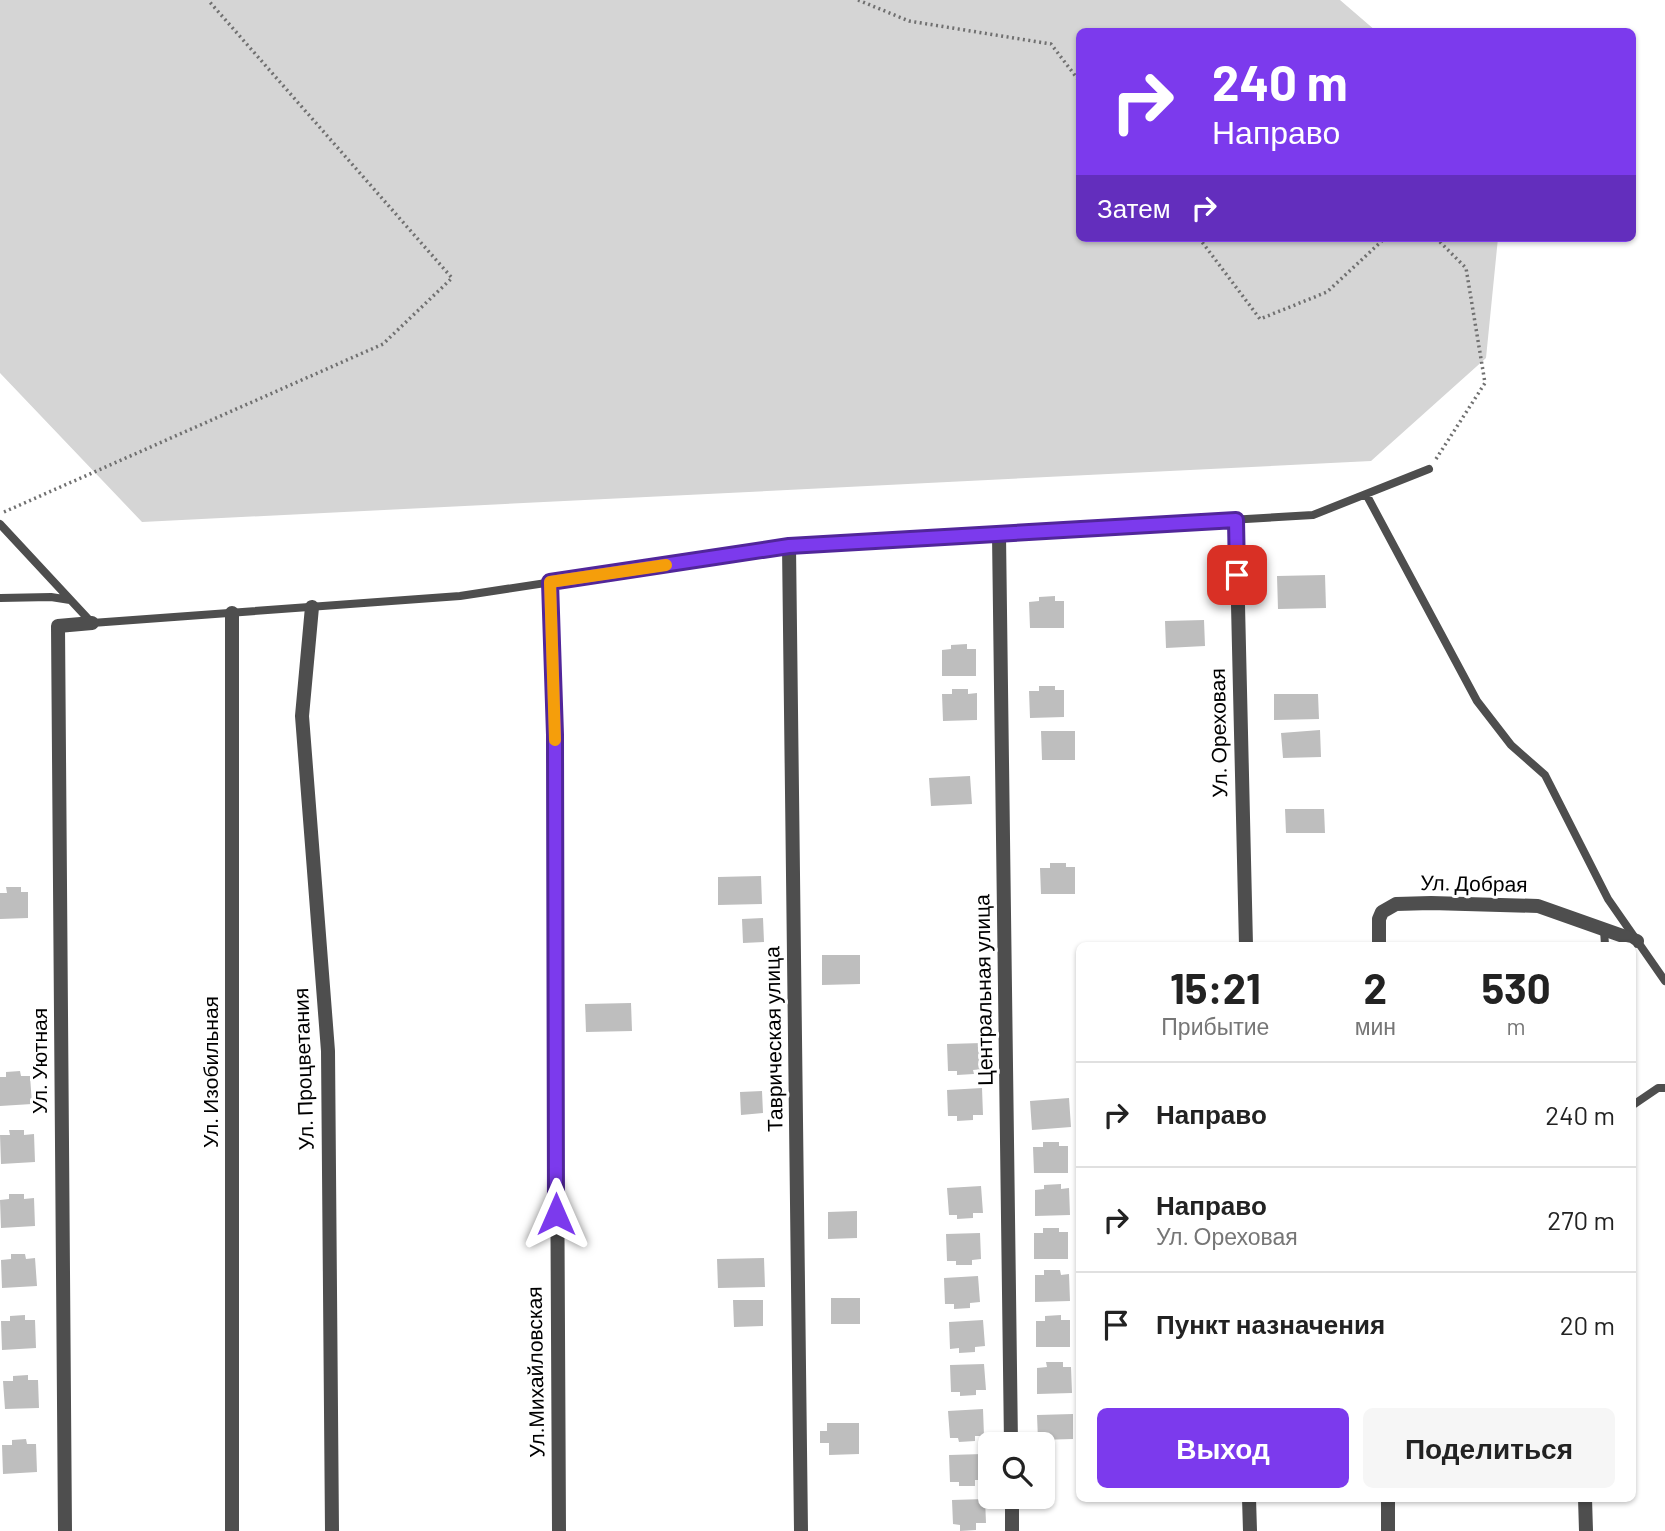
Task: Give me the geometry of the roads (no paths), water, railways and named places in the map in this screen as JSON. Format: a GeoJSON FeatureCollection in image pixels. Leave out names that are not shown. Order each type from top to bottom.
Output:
{"type":"FeatureCollection","features":[{"type":"Feature","properties":{"kind":"street","name":"Ул. Ореховая"},"geometry":{"type":"LineString","coordinates":[[1236,520],[1246,942]]}},
{"type":"Feature","properties":{"kind":"street","name":"Центральная улица"},"geometry":{"type":"LineString","coordinates":[[999,535],[1011,1432]]}},
{"type":"Feature","properties":{"kind":"street","name":"Таврическая улица"},"geometry":{"type":"LineString","coordinates":[[789,546],[801,1531]]}},
{"type":"Feature","properties":{"kind":"street","name":"Ул.Михайловская"},"geometry":{"type":"LineString","coordinates":[[550,582],[555,735],[559,1531]]}},
{"type":"Feature","properties":{"kind":"street","name":"Ул. Процветания"},"geometry":{"type":"LineString","coordinates":[[312,607],[302,716],[328,1051],[332,1531]]}},
{"type":"Feature","properties":{"kind":"street","name":"Ул. Изобильная"},"geometry":{"type":"LineString","coordinates":[[232,613],[232,1531]]}},
{"type":"Feature","properties":{"kind":"street","name":"Ул. Уютная"},"geometry":{"type":"LineString","coordinates":[[65,1531],[58,626],[92,624]]}},
{"type":"Feature","properties":{"kind":"street","name":"Ул. Добрая"},"geometry":{"type":"LineString","coordinates":[[1379,942],[1379,919],[1396,904],[1493,902],[1538,906],[1604,938],[1637,941]]}},
{"type":"Feature","properties":{"kind":"street"},"geometry":{"type":"LineString","coordinates":[[1250,1502],[1250,1531]]}},
{"type":"Feature","properties":{"kind":"street"},"geometry":{"type":"LineString","coordinates":[[1388,1502],[1388,1531]]}},
{"type":"Feature","properties":{"kind":"street"},"geometry":{"type":"LineString","coordinates":[[1586,1502],[1586,1531]]}},
{"type":"Feature","properties":{"kind":"street"},"geometry":{"type":"LineString","coordinates":[[1012,1509],[1012,1531]]}},
{"type":"Feature","properties":{"kind":"lane"},"geometry":{"type":"LineString","coordinates":[[0,524],[92,624],[460,596],[789,546],[1312,515],[1429,469]]}},
{"type":"Feature","properties":{"kind":"lane"},"geometry":{"type":"LineString","coordinates":[[1366,494],[1477,701],[1511,745],[1545,775],[1608,899],[1665,981]]}},
{"type":"Feature","properties":{"kind":"lane"},"geometry":{"type":"LineString","coordinates":[[0,598],[51,597],[71,600]]}},
{"type":"Feature","properties":{"kind":"lane"},"geometry":{"type":"LineString","coordinates":[[1636,1103],[1658,1088],[1665,1088]]}}]}
